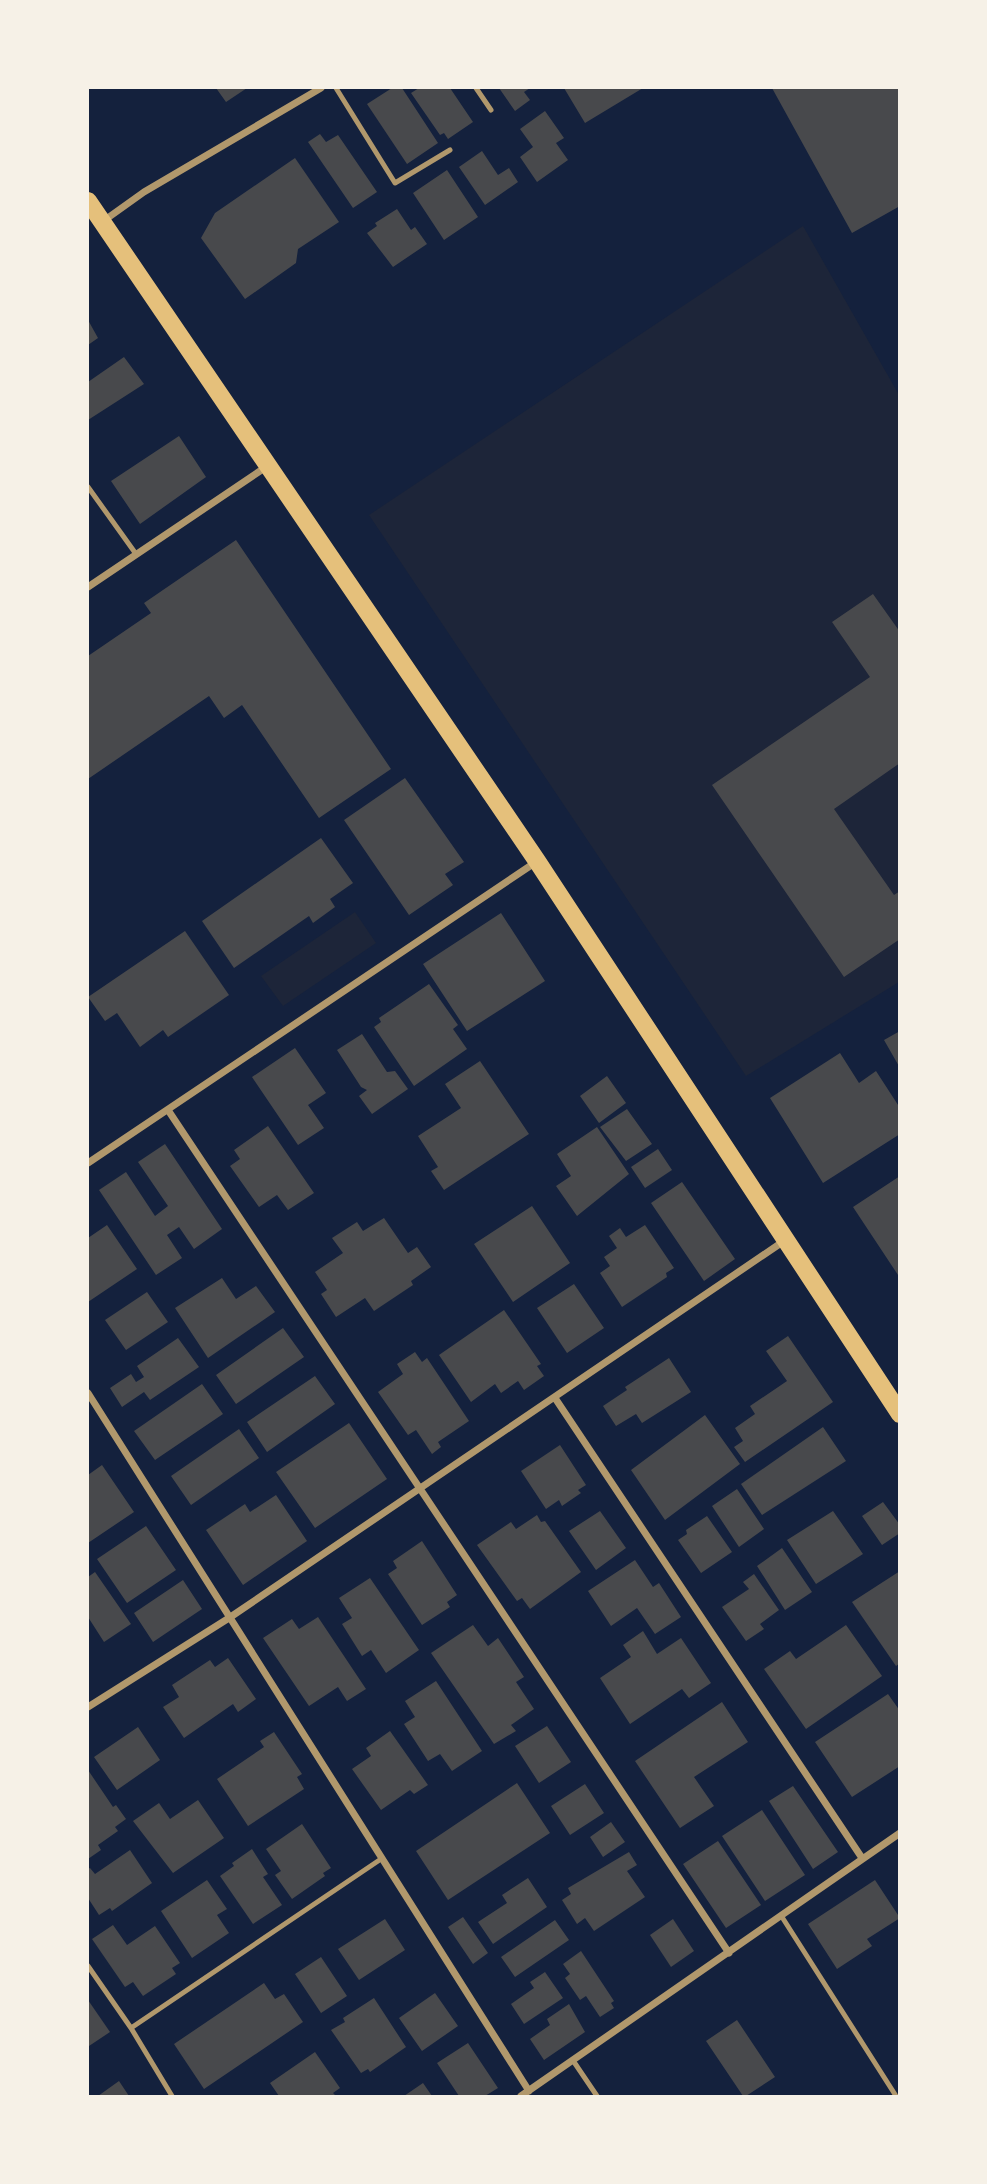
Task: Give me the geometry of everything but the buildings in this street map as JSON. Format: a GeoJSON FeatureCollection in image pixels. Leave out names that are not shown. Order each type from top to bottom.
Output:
{"type":"FeatureCollection","features":[{"type":"Feature","properties":{"kind":"main road"},"geometry":{"type":"LineString","coordinates":[[88,201],[266,467],[537,861],[900,1414]]}},
{"type":"Feature","properties":{"kind":"street"},"geometry":{"type":"LineString","coordinates":[[102,222],[144,192],[321,88]]}},
{"type":"Feature","properties":{"kind":"street"},"geometry":{"type":"LineString","coordinates":[[88,587],[266,467]]}},
{"type":"Feature","properties":{"kind":"street"},"geometry":{"type":"LineString","coordinates":[[88,1163],[537,861]]}},
{"type":"Feature","properties":{"kind":"street"},"geometry":{"type":"LineString","coordinates":[[168,1110],[729,1953]]}},
{"type":"Feature","properties":{"kind":"street"},"geometry":{"type":"LineString","coordinates":[[88,1707],[229,1618],[785,1241]]}},
{"type":"Feature","properties":{"kind":"street"},"geometry":{"type":"LineString","coordinates":[[88,1392],[529,2091]]}},
{"type":"Feature","properties":{"kind":"street"},"geometry":{"type":"LineString","coordinates":[[555,1398],[862,1858]]}},
{"type":"Feature","properties":{"kind":"street"},"geometry":{"type":"LineString","coordinates":[[521,2096],[574,2062],[900,1833]]}},
{"type":"Feature","properties":{"kind":"lane"},"geometry":{"type":"LineString","coordinates":[[336,88],[396,183],[450,150]]}},
{"type":"Feature","properties":{"kind":"lane"},"geometry":{"type":"LineString","coordinates":[[476,88],[491,110]]}},
{"type":"Feature","properties":{"kind":"lane"},"geometry":{"type":"LineString","coordinates":[[88,487],[136,554]]}},
{"type":"Feature","properties":{"kind":"lane"},"geometry":{"type":"LineString","coordinates":[[131,2028],[381,1859]]}},
{"type":"Feature","properties":{"kind":"lane"},"geometry":{"type":"LineString","coordinates":[[782,1917],[896,2096]]}},
{"type":"Feature","properties":{"kind":"lane"},"geometry":{"type":"LineString","coordinates":[[88,1966],[131,2028],[172,2096]]}},
{"type":"Feature","properties":{"kind":"lane"},"geometry":{"type":"LineString","coordinates":[[574,2062],[597,2096]]}},
{"type":"Feature","properties":{"kind":"shaded area"},"geometry":{"type":"Polygon","coordinates":[[[803,226],[899,395],[899,982],[746,1076],[369,515],[803,226]]]}},
{"type":"Feature","properties":{"kind":"shaded area"},"geometry":{"type":"Polygon","coordinates":[[[355,912],[376,943],[283,1006],[261,976],[355,912]]]}}]}
